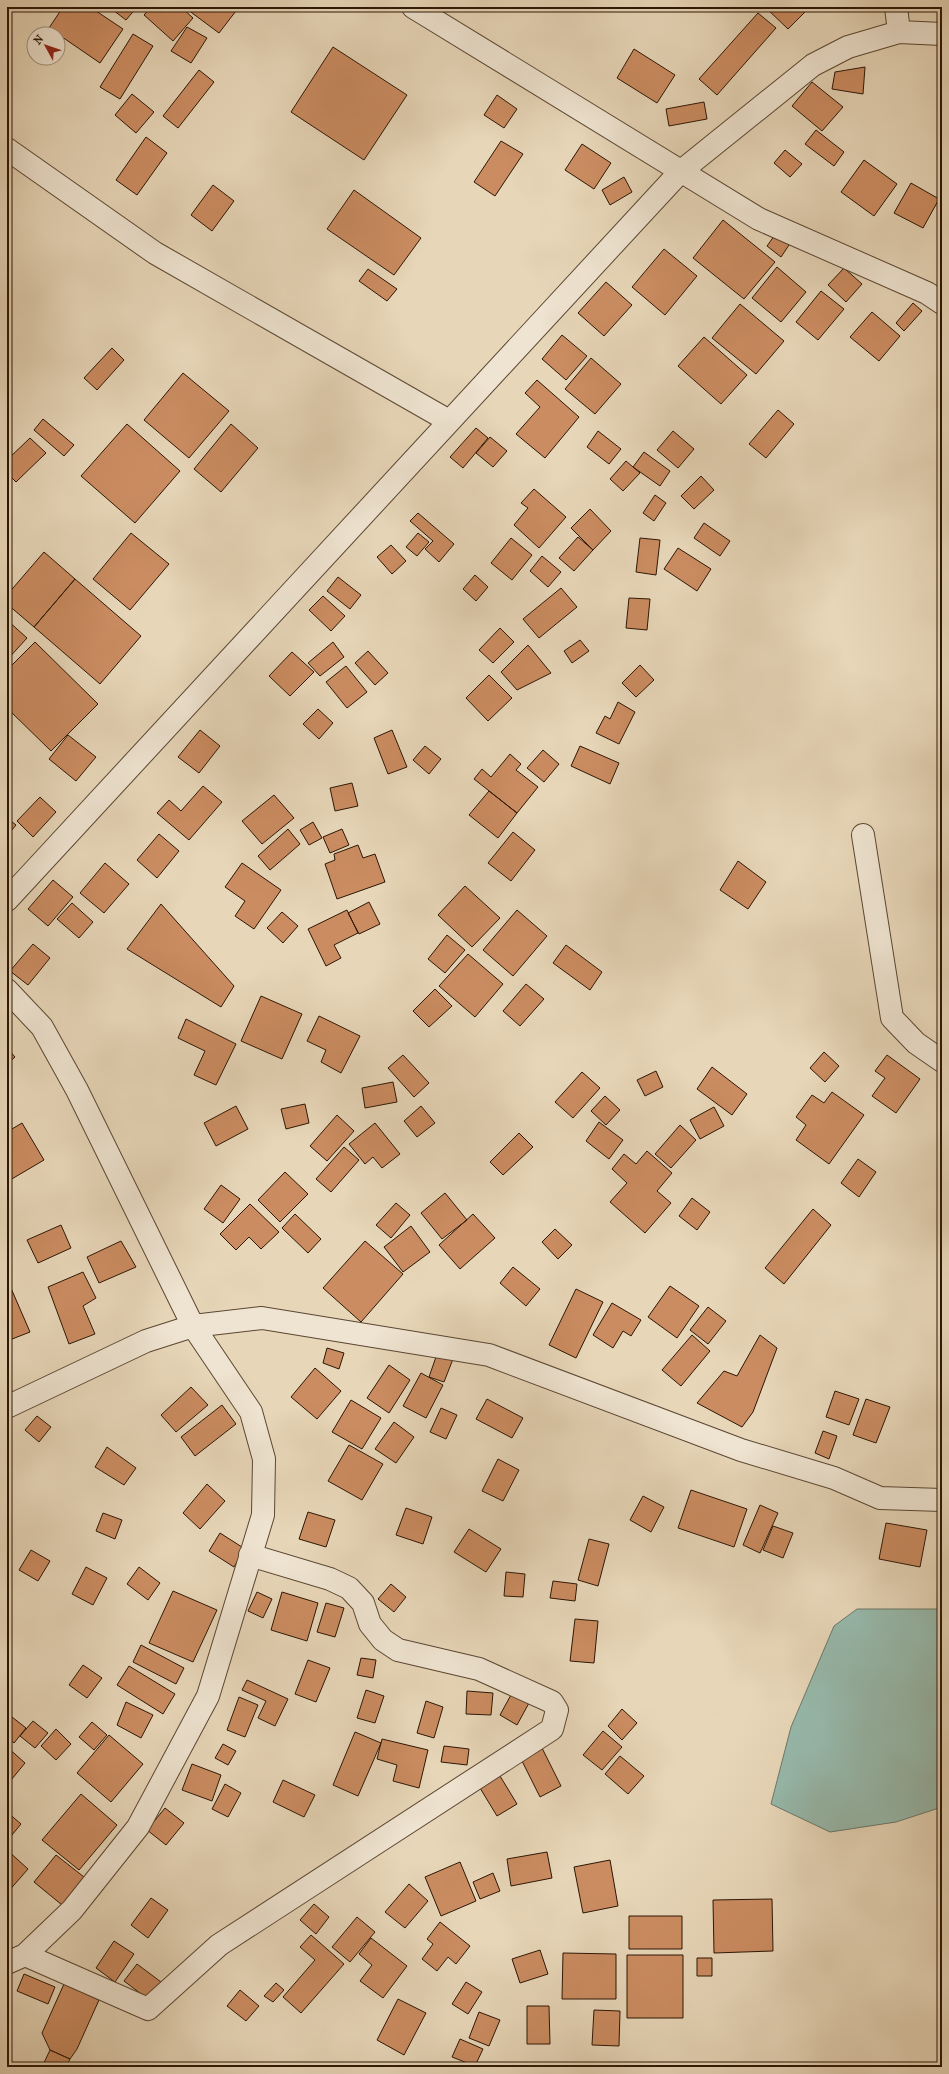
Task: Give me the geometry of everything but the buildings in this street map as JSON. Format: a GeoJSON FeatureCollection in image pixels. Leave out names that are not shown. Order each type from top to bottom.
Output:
{"type":"FeatureCollection","features":[{"type":"Feature","properties":{"kind":"street"},"geometry":{"type":"LineString","coordinates":[[413,7],[759,219],[927,293],[942,302]]}},
{"type":"Feature","properties":{"kind":"street"},"geometry":{"type":"LineString","coordinates":[[896,7],[899,32]]}},
{"type":"Feature","properties":{"kind":"street"},"geometry":{"type":"LineString","coordinates":[[7,900],[680,172],[813,64],[848,47],[899,32],[940,31]]}},
{"type":"Feature","properties":{"kind":"street"},"geometry":{"type":"LineString","coordinates":[[7,149],[155,253],[449,421]]}},
{"type":"Feature","properties":{"kind":"street"},"geometry":{"type":"LineString","coordinates":[[863,835],[892,1018],[916,1043],[942,1061]]}},
{"type":"Feature","properties":{"kind":"street"},"geometry":{"type":"LineString","coordinates":[[7,990],[46,1033],[77,1090],[193,1326],[251,1412],[264,1459],[263,1515],[250,1555],[208,1696],[138,1827],[72,1910],[16,1959],[148,2008],[219,1945],[552,1729],[557,1710],[552,1702],[479,1669],[398,1650],[383,1640],[370,1624],[363,1603],[349,1588],[330,1579],[250,1555]]}},
{"type":"Feature","properties":{"kind":"street"},"geometry":{"type":"LineString","coordinates":[[7,1407],[146,1341],[193,1326],[262,1318],[489,1355],[741,1450],[834,1478],[880,1498],[942,1500]]}},
{"type":"Feature","properties":{"kind":"shaded area"},"geometry":{"type":"Polygon","coordinates":[[[857,1609],[942,1609],[942,1807],[896,1822],[830,1832],[771,1804],[791,1727],[834,1626],[857,1609]]]}}]}
